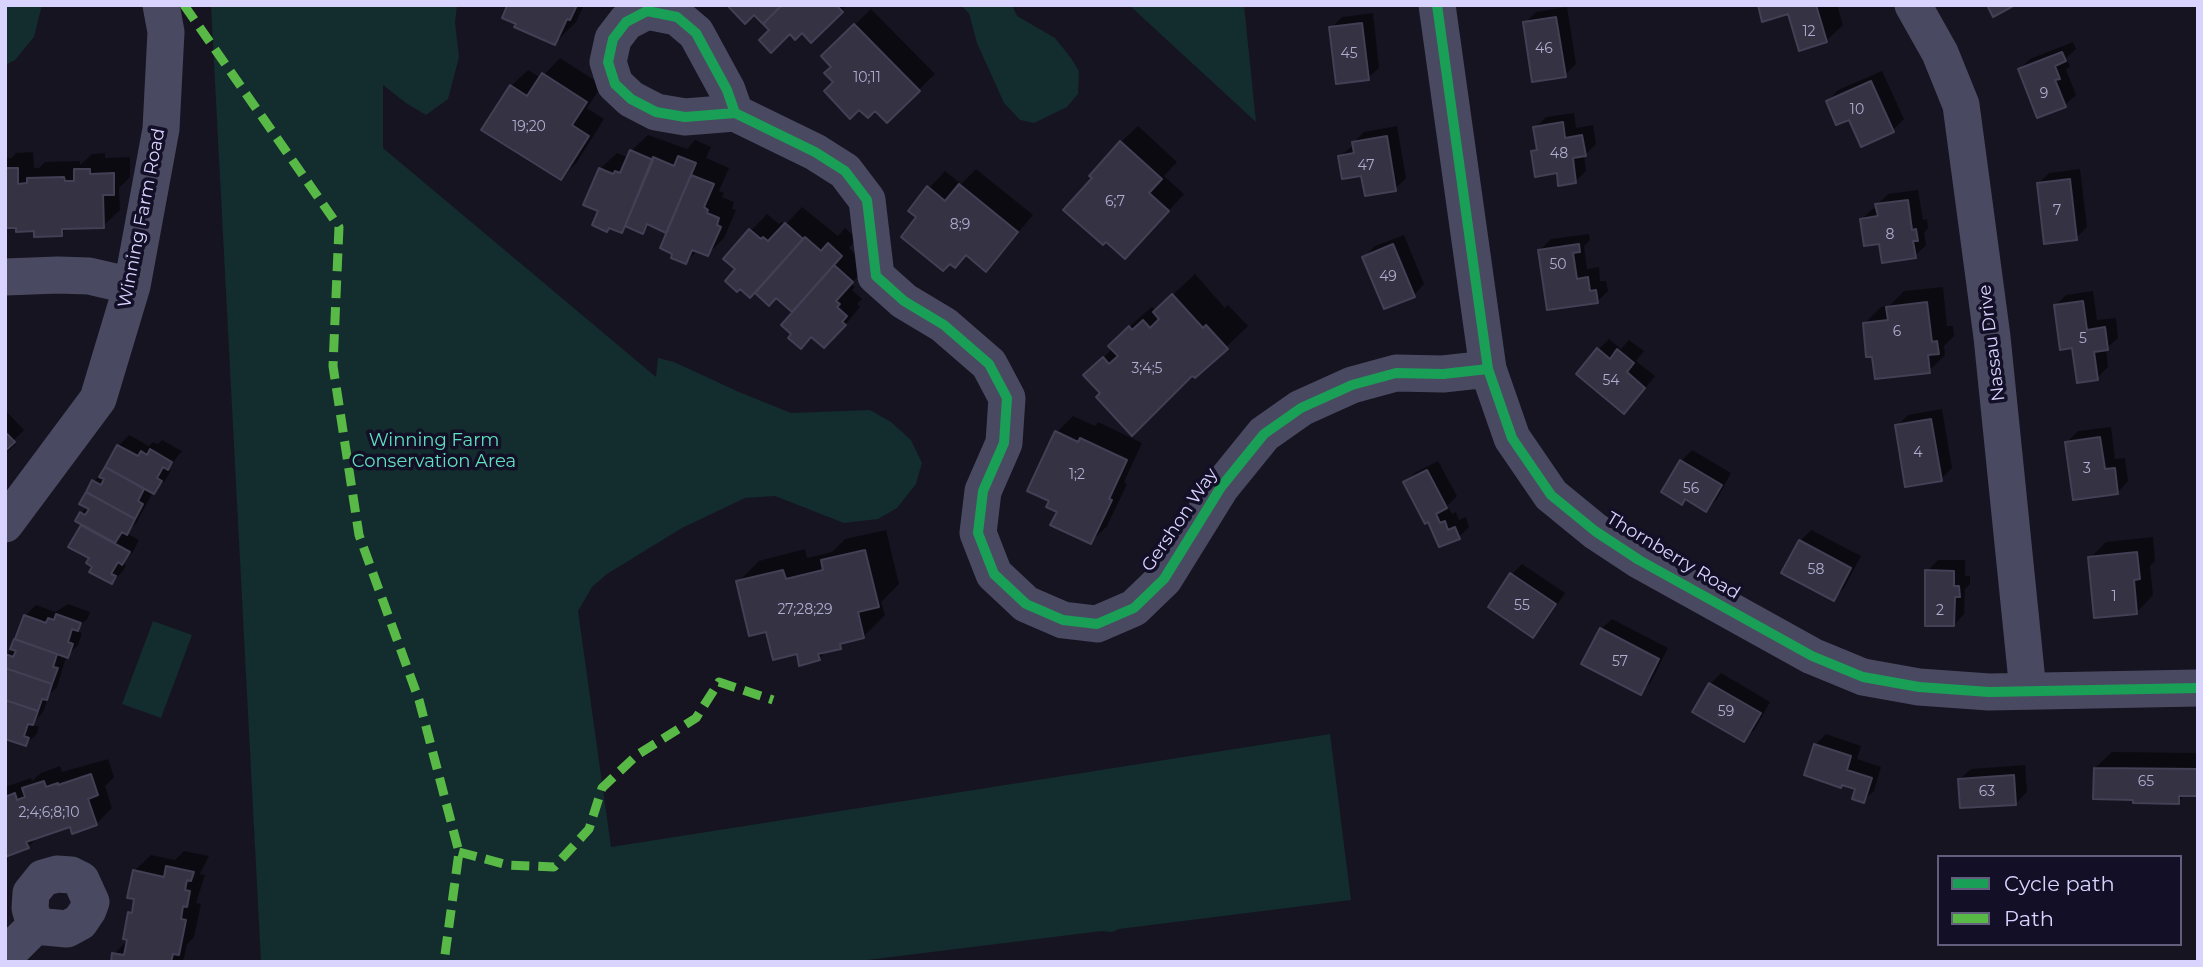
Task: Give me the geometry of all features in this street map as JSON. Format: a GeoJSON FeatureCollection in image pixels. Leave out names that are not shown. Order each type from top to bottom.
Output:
{"type":"FeatureCollection","features":[{"type":"Feature","properties":{"kind":"street","name":"Winning Farm Road"},"geometry":{"type":"LineString","coordinates":[[6,521],[98,399],[132,286],[162,129],[166,32],[161,5]]}},
{"type":"Feature","properties":{"kind":"street","name":"Thornberry Road"},"geometry":{"type":"LineString","coordinates":[[1437,5],[1488,369],[1512,438],[1551,495],[1595,531],[1639,560],[1812,656],[1863,677],[1919,687],[1989,692],[2198,688]]}},
{"type":"Feature","properties":{"kind":"street","name":"Nassau Drive"},"geometry":{"type":"LineString","coordinates":[[1913,5],[1940,53],[1961,105],[1992,337],[2028,691]]}},
{"type":"Feature","properties":{"kind":"street","name":"Gershon Way"},"geometry":{"type":"LineString","coordinates":[[735,113],[815,152],[845,171],[867,200],[876,276],[904,301],[943,325],[989,364],[1007,398],[1004,443],[983,491],[978,533],[994,574],[1026,604],[1063,621],[1097,624],[1134,608],[1164,579],[1221,486],[1264,434],[1301,408],[1352,385],[1396,373],[1443,374],[1488,369]]}},
{"type":"Feature","properties":{"kind":"street"},"geometry":{"type":"LineString","coordinates":[[5,277],[89,276],[132,286]]}},
{"type":"Feature","properties":{"kind":"street"},"geometry":{"type":"LineString","coordinates":[[5,956],[35,926]]}},
{"type":"Feature","properties":{"kind":"green space"},"geometry":{"type":"Polygon","coordinates":[[[5,5],[42,5],[34,37],[15,60],[5,65],[5,5]]]}},
{"type":"Feature","properties":{"kind":"green space","name":"Winning Farm Conservation Area"},"geometry":{"type":"Polygon","coordinates":[[[211,5],[457,5],[455,23],[459,57],[448,99],[426,115],[383,85],[383,148],[656,377],[658,358],[674,362],[791,413],[870,410],[891,422],[911,440],[922,463],[916,484],[897,508],[878,519],[844,523],[775,496],[745,498],[682,528],[607,574],[592,587],[578,611],[611,847],[1330,734],[1351,900],[1112,932],[1102,931],[851,962],[261,962],[211,5]]]}},
{"type":"Feature","properties":{"kind":"green space"},"geometry":{"type":"Polygon","coordinates":[[[960,5],[1012,5],[1017,16],[1055,38],[1079,71],[1078,94],[1067,107],[1034,123],[1020,120],[1004,103],[977,43],[969,13],[960,5]]]}},
{"type":"Feature","properties":{"kind":"green space"},"geometry":{"type":"Polygon","coordinates":[[[1129,5],[1244,5],[1256,122],[1129,5]]]}},
{"type":"Feature","properties":{"kind":"green space"},"geometry":{"type":"Polygon","coordinates":[[[153,621],[192,635],[161,718],[122,704],[153,621]]]}},
{"type":"Feature","properties":{"kind":"building"},"geometry":{"type":"Polygon","coordinates":[[[505,5],[577,5],[555,45],[514,27],[516,24],[502,18],[507,6],[505,5]]]}},
{"type":"Feature","properties":{"kind":"building"},"geometry":{"type":"Polygon","coordinates":[[[727,5],[782,5],[763,24],[754,15],[745,24],[727,5]]]}},
{"type":"Feature","properties":{"kind":"building"},"geometry":{"type":"Polygon","coordinates":[[[782,5],[836,5],[843,12],[811,43],[802,33],[795,40],[790,34],[771,53],[759,40],[769,30],[763,24],[782,5]]]}},
{"type":"Feature","properties":{"kind":"building"},"geometry":{"type":"Polygon","coordinates":[[[1758,5],[1816,5],[1827,42],[1799,51],[1788,14],[1762,22],[1758,5]]]}},
{"type":"Feature","properties":{"kind":"building"},"geometry":{"type":"Polygon","coordinates":[[[1987,5],[2015,5],[1993,17],[1987,5]]]}},
{"type":"Feature","properties":{"kind":"building"},"geometry":{"type":"Polygon","coordinates":[[[1556,17],[1566,77],[1532,82],[1523,22],[1556,17]]]}},
{"type":"Feature","properties":{"kind":"building"},"geometry":{"type":"Polygon","coordinates":[[[1362,23],[1369,80],[1336,84],[1329,27],[1362,23]]]}},
{"type":"Feature","properties":{"kind":"building"},"geometry":{"type":"Polygon","coordinates":[[[854,24],[920,91],[887,123],[875,111],[868,118],[859,110],[850,119],[824,91],[833,82],[824,73],[831,67],[821,56],[854,24]]]}},
{"type":"Feature","properties":{"kind":"building"},"geometry":{"type":"Polygon","coordinates":[[[2062,52],[2066,61],[2055,66],[2060,79],[2055,80],[2066,107],[2037,118],[2018,69],[2062,52]]]}},
{"type":"Feature","properties":{"kind":"building"},"geometry":{"type":"Polygon","coordinates":[[[542,73],[587,102],[572,125],[589,136],[561,180],[481,130],[510,85],[527,96],[542,73]]]}},
{"type":"Feature","properties":{"kind":"building"},"geometry":{"type":"Polygon","coordinates":[[[1871,81],[1894,132],[1861,147],[1849,120],[1836,125],[1826,101],[1871,81]]]}},
{"type":"Feature","properties":{"kind":"building"},"geometry":{"type":"Polygon","coordinates":[[[1563,122],[1565,138],[1582,135],[1586,156],[1573,158],[1576,183],[1558,186],[1557,173],[1535,177],[1531,151],[1537,150],[1533,127],[1563,122]]]}},
{"type":"Feature","properties":{"kind":"building"},"geometry":{"type":"Polygon","coordinates":[[[1387,136],[1396,191],[1365,196],[1361,176],[1342,179],[1338,156],[1354,153],[1352,142],[1387,136]]]}},
{"type":"Feature","properties":{"kind":"building"},"geometry":{"type":"Polygon","coordinates":[[[1120,141],[1162,179],[1149,193],[1169,211],[1125,259],[1106,242],[1103,245],[1063,210],[1120,141]]]}},
{"type":"Feature","properties":{"kind":"building"},"geometry":{"type":"Polygon","coordinates":[[[630,150],[653,160],[622,233],[609,228],[607,232],[592,225],[598,211],[583,205],[599,168],[613,174],[615,171],[620,173],[630,150]]]}},
{"type":"Feature","properties":{"kind":"building"},"geometry":{"type":"Polygon","coordinates":[[[678,156],[696,163],[666,233],[647,224],[643,234],[625,226],[653,157],[674,166],[678,156]]]}},
{"type":"Feature","properties":{"kind":"building"},"geometry":{"type":"Polygon","coordinates":[[[5,168],[18,168],[18,184],[27,183],[27,178],[64,177],[65,181],[74,181],[74,169],[90,169],[90,174],[114,173],[114,195],[103,195],[104,228],[62,229],[62,236],[34,237],[34,231],[16,232],[16,228],[5,228],[5,168]]]}},
{"type":"Feature","properties":{"kind":"building"},"geometry":{"type":"Polygon","coordinates":[[[691,175],[714,184],[704,207],[708,210],[707,213],[719,218],[717,225],[721,227],[708,256],[692,250],[686,264],[671,258],[672,254],[660,248],[691,175]]]}},
{"type":"Feature","properties":{"kind":"building"},"geometry":{"type":"Polygon","coordinates":[[[2070,179],[2077,240],[2044,244],[2037,183],[2070,179]]]}},
{"type":"Feature","properties":{"kind":"building"},"geometry":{"type":"Polygon","coordinates":[[[959,184],[1018,232],[986,272],[966,255],[955,268],[950,264],[943,271],[901,237],[916,217],[908,211],[927,186],[945,201],[959,184]]]}},
{"type":"Feature","properties":{"kind":"building"},"geometry":{"type":"Polygon","coordinates":[[[1908,200],[1912,230],[1916,229],[1918,241],[1913,241],[1916,258],[1882,263],[1879,244],[1864,246],[1860,219],[1878,216],[1875,204],[1908,200]]]}},
{"type":"Feature","properties":{"kind":"building"},"geometry":{"type":"Polygon","coordinates":[[[785,223],[803,239],[750,298],[740,289],[737,292],[725,281],[735,269],[723,259],[749,229],[768,241],[785,223]]]}},
{"type":"Feature","properties":{"kind":"building"},"geometry":{"type":"Polygon","coordinates":[[[805,237],[821,251],[828,243],[842,256],[792,312],[776,298],[769,306],[755,293],[805,237]]]}},
{"type":"Feature","properties":{"kind":"building"},"geometry":{"type":"Polygon","coordinates":[[[1393,244],[1415,297],[1384,309],[1362,257],[1393,244]]]}},
{"type":"Feature","properties":{"kind":"building"},"geometry":{"type":"Polygon","coordinates":[[[1579,244],[1580,252],[1573,253],[1577,279],[1588,277],[1590,291],[1596,290],[1598,303],[1547,310],[1538,250],[1579,244]]]}},
{"type":"Feature","properties":{"kind":"building"},"geometry":{"type":"Polygon","coordinates":[[[834,265],[853,282],[836,301],[840,304],[837,307],[847,316],[842,322],[846,325],[824,348],[811,337],[801,349],[788,338],[791,334],[781,325],[834,265]]]}},
{"type":"Feature","properties":{"kind":"building"},"geometry":{"type":"Polygon","coordinates":[[[1172,294],[1203,328],[1206,325],[1228,349],[1195,378],[1192,376],[1132,436],[1096,397],[1100,393],[1083,375],[1103,357],[1109,364],[1118,356],[1108,346],[1129,326],[1132,330],[1143,320],[1150,328],[1159,319],[1153,312],[1172,294]]]}},
{"type":"Feature","properties":{"kind":"building"},"geometry":{"type":"Polygon","coordinates":[[[2083,301],[2087,330],[2105,327],[2108,350],[2094,352],[2098,380],[2077,383],[2072,348],[2060,350],[2054,305],[2083,301]]]}},
{"type":"Feature","properties":{"kind":"building"},"geometry":{"type":"Polygon","coordinates":[[[1927,302],[1932,342],[1937,341],[1939,354],[1928,355],[1930,373],[1875,379],[1872,357],[1866,357],[1863,323],[1888,320],[1886,307],[1927,302]]]}},
{"type":"Feature","properties":{"kind":"building"},"geometry":{"type":"Polygon","coordinates":[[[1597,348],[1610,359],[1617,349],[1634,363],[1627,372],[1645,388],[1624,414],[1576,374],[1597,348]]]}},
{"type":"Feature","properties":{"kind":"building"},"geometry":{"type":"Polygon","coordinates":[[[1931,419],[1942,481],[1905,487],[1895,425],[1931,419]]]}},
{"type":"Feature","properties":{"kind":"building"},"geometry":{"type":"Polygon","coordinates":[[[1055,431],[1078,442],[1080,438],[1127,460],[1091,544],[1050,525],[1057,512],[1046,507],[1049,501],[1027,491],[1055,431]]]}},
{"type":"Feature","properties":{"kind":"building"},"geometry":{"type":"Polygon","coordinates":[[[5,432],[15,442],[5,451],[5,432]]]}},
{"type":"Feature","properties":{"kind":"building"},"geometry":{"type":"Polygon","coordinates":[[[2100,437],[2105,469],[2115,468],[2118,494],[2073,500],[2065,442],[2100,437]]]}},
{"type":"Feature","properties":{"kind":"building"},"geometry":{"type":"Polygon","coordinates":[[[117,445],[138,456],[141,451],[147,455],[150,449],[172,462],[168,470],[163,467],[157,478],[162,481],[154,494],[105,467],[117,445]]]}},
{"type":"Feature","properties":{"kind":"building"},"geometry":{"type":"Polygon","coordinates":[[[1680,460],[1722,485],[1706,512],[1685,499],[1682,505],[1661,492],[1680,460]]]}},
{"type":"Feature","properties":{"kind":"building"},"geometry":{"type":"Polygon","coordinates":[[[105,467],[144,489],[138,501],[143,504],[135,519],[86,492],[92,480],[101,485],[104,479],[99,477],[105,467]]]}},
{"type":"Feature","properties":{"kind":"building"},"geometry":{"type":"Polygon","coordinates":[[[1427,470],[1447,508],[1436,514],[1440,523],[1445,521],[1448,530],[1455,527],[1460,539],[1439,547],[1428,522],[1425,524],[1403,482],[1427,470]]]}},
{"type":"Feature","properties":{"kind":"building"},"geometry":{"type":"Polygon","coordinates":[[[86,492],[135,519],[127,535],[122,532],[115,543],[75,521],[80,512],[85,515],[89,509],[79,504],[86,492]]]}},
{"type":"Feature","properties":{"kind":"building"},"geometry":{"type":"Polygon","coordinates":[[[81,525],[130,552],[122,565],[118,562],[111,574],[116,576],[112,584],[89,572],[92,567],[86,563],[89,558],[68,547],[81,525]]]}},
{"type":"Feature","properties":{"kind":"building"},"geometry":{"type":"Polygon","coordinates":[[[1799,540],[1851,568],[1834,601],[1781,573],[1799,540]]]}},
{"type":"Feature","properties":{"kind":"building"},"geometry":{"type":"Polygon","coordinates":[[[865,550],[879,607],[858,612],[864,638],[840,644],[841,649],[818,654],[820,660],[799,666],[797,654],[773,660],[766,632],[749,636],[736,581],[783,570],[786,579],[823,570],[821,560],[865,550]]]}},
{"type":"Feature","properties":{"kind":"building"},"geometry":{"type":"Polygon","coordinates":[[[2137,552],[2140,579],[2134,580],[2137,614],[2094,618],[2088,557],[2137,552]]]}},
{"type":"Feature","properties":{"kind":"building"},"geometry":{"type":"Polygon","coordinates":[[[1925,570],[1954,571],[1954,586],[1959,586],[1960,597],[1955,597],[1954,626],[1925,626],[1925,570]]]}},
{"type":"Feature","properties":{"kind":"building"},"geometry":{"type":"Polygon","coordinates":[[[1510,573],[1556,604],[1533,638],[1488,607],[1510,573]]]}},
{"type":"Feature","properties":{"kind":"building"},"geometry":{"type":"Polygon","coordinates":[[[56,614],[81,623],[78,631],[72,629],[68,642],[73,644],[68,658],[15,639],[24,615],[46,623],[48,618],[54,620],[56,614]]]}},
{"type":"Feature","properties":{"kind":"building"},"geometry":{"type":"Polygon","coordinates":[[[1600,628],[1659,659],[1641,695],[1581,664],[1600,628]]]}},
{"type":"Feature","properties":{"kind":"building"},"geometry":{"type":"Polygon","coordinates":[[[14,639],[57,654],[53,667],[58,668],[52,684],[5,668],[5,654],[13,657],[16,651],[10,649],[14,639]]]}},
{"type":"Feature","properties":{"kind":"building"},"geometry":{"type":"Polygon","coordinates":[[[5,668],[52,684],[47,700],[42,699],[38,711],[5,700],[5,668]]]}},
{"type":"Feature","properties":{"kind":"building"},"geometry":{"type":"Polygon","coordinates":[[[1709,683],[1761,713],[1744,742],[1692,712],[1709,683]]]}},
{"type":"Feature","properties":{"kind":"building"},"geometry":{"type":"Polygon","coordinates":[[[5,700],[38,711],[33,725],[28,724],[24,736],[29,738],[26,746],[5,739],[5,700]]]}},
{"type":"Feature","properties":{"kind":"building"},"geometry":{"type":"Polygon","coordinates":[[[1814,744],[1851,756],[1847,770],[1872,778],[1864,803],[1852,799],[1855,789],[1842,785],[1841,788],[1804,775],[1814,744]]]}},
{"type":"Feature","properties":{"kind":"building"},"geometry":{"type":"Polygon","coordinates":[[[2094,768],[2198,769],[2198,796],[2179,796],[2179,804],[2093,799],[2094,768]]]}},
{"type":"Feature","properties":{"kind":"building"},"geometry":{"type":"Polygon","coordinates":[[[91,774],[98,795],[88,799],[97,825],[72,834],[70,827],[26,842],[29,848],[5,857],[5,797],[15,793],[17,800],[25,797],[22,788],[44,781],[46,787],[58,785],[91,774]]]}},
{"type":"Feature","properties":{"kind":"building"},"geometry":{"type":"Polygon","coordinates":[[[2014,775],[2016,805],[1960,808],[1958,779],[2014,775]]]}},
{"type":"Feature","properties":{"kind":"building"},"geometry":{"type":"Polygon","coordinates":[[[166,866],[194,872],[191,881],[187,880],[185,890],[190,891],[187,907],[183,906],[181,919],[186,920],[179,955],[173,954],[171,962],[111,962],[112,953],[124,955],[127,940],[123,939],[128,912],[132,913],[134,899],[127,898],[133,870],[164,877],[166,866]]]}},
{"type":"Feature","properties":{"kind":"marked path"},"geometry":{"type":"LineString","coordinates":[[184,5],[339,227],[333,366],[359,535],[419,700],[459,852],[444,962]]}},
{"type":"Feature","properties":{"kind":"marked path"},"geometry":{"type":"LineString","coordinates":[[459,852],[508,865],[554,867],[589,829],[602,788],[637,755],[696,718],[719,682],[773,700]]}},
{"type":"Feature","properties":{"kind":"cycle path"},"geometry":{"type":"LineString","coordinates":[[1437,5],[1488,369],[1512,438],[1551,495],[1595,531],[1639,560],[1812,656],[1863,677],[1919,687],[1989,692],[2198,688]]}},
{"type":"Feature","properties":{"kind":"cycle path"},"geometry":{"type":"LineString","coordinates":[[735,113],[685,117],[656,112],[631,99],[615,84],[608,62],[613,39],[626,22],[647,11],[677,17],[696,33],[727,90],[735,113],[815,152],[845,171],[867,200],[876,276],[904,301],[944,325],[989,364],[1007,398],[1004,443],[983,491],[978,533],[994,574],[1026,604],[1063,620],[1097,624],[1134,608],[1164,579],[1221,487],[1264,434],[1301,408],[1352,385],[1396,373],[1443,374],[1488,369]]}}]}
